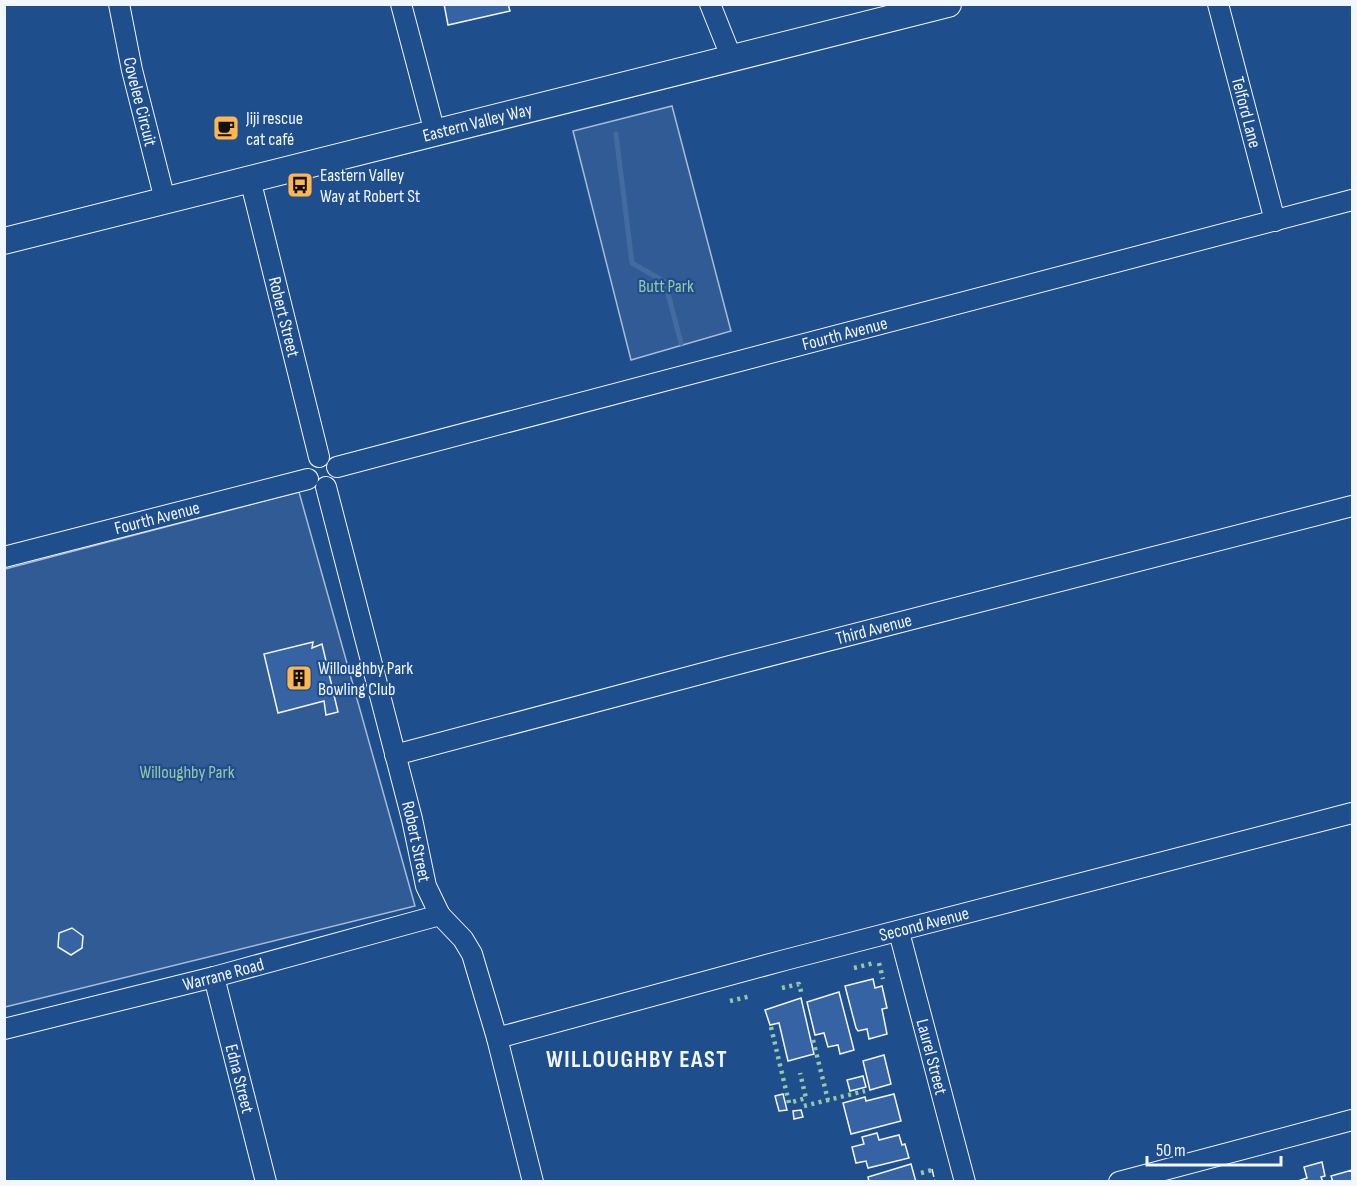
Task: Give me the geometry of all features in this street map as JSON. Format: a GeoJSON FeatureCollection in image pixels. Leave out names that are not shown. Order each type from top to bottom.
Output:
{"type":"FeatureCollection","features":[{"type":"Feature","properties":{"kind":"main road","name":"Eastern Valley Way"},"geometry":{"type":"LineString","coordinates":[[4,241],[948,4]]}},
{"type":"Feature","properties":{"kind":"street","name":"Covelee Circuit"},"geometry":{"type":"LineString","coordinates":[[119,4],[132,70],[165,200]]}},
{"type":"Feature","properties":{"kind":"street"},"geometry":{"type":"LineString","coordinates":[[401,4],[435,134]]}},
{"type":"Feature","properties":{"kind":"street"},"geometry":{"type":"LineString","coordinates":[[710,4],[732,59]]}},
{"type":"Feature","properties":{"kind":"street","name":"Telford Lane"},"geometry":{"type":"LineString","coordinates":[[1218,4],[1275,220]]}},
{"type":"Feature","properties":{"kind":"street","name":"Robert Street"},"geometry":{"type":"LineString","coordinates":[[250,179],[319,457]]}},
{"type":"Feature","properties":{"kind":"street","name":"Fourth Avenue"},"geometry":{"type":"LineString","coordinates":[[337,467],[1353,200]]}},
{"type":"Feature","properties":{"kind":"street"},"geometry":{"type":"LineString","coordinates":[[319,457],[328,458],[337,467],[335,482],[326,487],[314,486],[308,480],[309,463],[319,457]]}},
{"type":"Feature","properties":{"kind":"street","name":"Fourth Avenue"},"geometry":{"type":"LineString","coordinates":[[4,557],[308,480]]}},
{"type":"Feature","properties":{"kind":"street","name":"Robert Street"},"geometry":{"type":"LineString","coordinates":[[326,487],[412,819],[426,886],[440,915],[463,939],[472,954],[497,1038],[533,1182]]}},
{"type":"Feature","properties":{"kind":"street","name":"Third Avenue"},"geometry":{"type":"LineString","coordinates":[[395,755],[734,665],[1353,506]]}},
{"type":"Feature","properties":{"kind":"street","name":"Second Avenue"},"geometry":{"type":"LineString","coordinates":[[497,1038],[785,960],[1353,813]]}},
{"type":"Feature","properties":{"kind":"street","name":"Warrane Road"},"geometry":{"type":"LineString","coordinates":[[4,1029],[213,977],[440,915]]}},
{"type":"Feature","properties":{"kind":"street","name":"Laurel Street"},"geometry":{"type":"LineString","coordinates":[[899,932],[965,1182]]}},
{"type":"Feature","properties":{"kind":"street","name":"Edna Street"},"geometry":{"type":"LineString","coordinates":[[213,977],[266,1182]]}},
{"type":"Feature","properties":{"kind":"street"},"geometry":{"type":"LineString","coordinates":[[1119,1182],[1353,1120]]}},
{"type":"Feature","properties":{"kind":"shaded area","name":"Butt Park"},"geometry":{"type":"Polygon","coordinates":[[[672,106],[731,331],[631,360],[573,131],[672,106]]]}},
{"type":"Feature","properties":{"kind":"shaded area","name":"Willoughby Park"},"geometry":{"type":"Polygon","coordinates":[[[299,492],[415,906],[5,1007],[5,569],[299,492]]]}},
{"type":"Feature","properties":{"kind":"building"},"geometry":{"type":"Polygon","coordinates":[[[444,4],[508,4],[510,11],[448,25],[444,4]]]}},
{"type":"Feature","properties":{"kind":"building","name":"Willoughby Park Bowling Club"},"geometry":{"type":"Polygon","coordinates":[[[313,642],[312,648],[322,644],[338,712],[326,715],[324,701],[278,713],[264,654],[313,642]]]}},
{"type":"Feature","properties":{"kind":"building"},"geometry":{"type":"Polygon","coordinates":[[[72,928],[83,936],[82,948],[71,955],[58,947],[59,933],[72,928]]]}},
{"type":"Feature","properties":{"kind":"building"},"geometry":{"type":"Polygon","coordinates":[[[873,979],[875,988],[882,986],[887,1008],[882,1009],[887,1034],[869,1039],[867,1029],[858,1031],[856,1028],[845,986],[873,979]]]}},
{"type":"Feature","properties":{"kind":"building"},"geometry":{"type":"Polygon","coordinates":[[[839,992],[854,1050],[840,1054],[838,1045],[828,1047],[824,1033],[815,1035],[807,1002],[839,992]]]}},
{"type":"Feature","properties":{"kind":"building"},"geometry":{"type":"Polygon","coordinates":[[[801,998],[814,1054],[788,1061],[779,1023],[770,1025],[765,1010],[801,998]]]}},
{"type":"Feature","properties":{"kind":"building"},"geometry":{"type":"Polygon","coordinates":[[[884,1055],[891,1084],[870,1090],[863,1061],[884,1055]]]}},
{"type":"Feature","properties":{"kind":"building"},"geometry":{"type":"Polygon","coordinates":[[[863,1076],[866,1087],[850,1091],[847,1080],[863,1076]]]}},
{"type":"Feature","properties":{"kind":"building"},"geometry":{"type":"Polygon","coordinates":[[[783,1094],[787,1110],[779,1111],[775,1096],[783,1094]]]}},
{"type":"Feature","properties":{"kind":"building"},"geometry":{"type":"Polygon","coordinates":[[[894,1094],[901,1121],[851,1134],[843,1103],[865,1097],[866,1101],[894,1094]]]}},
{"type":"Feature","properties":{"kind":"building"},"geometry":{"type":"Polygon","coordinates":[[[801,1110],[803,1117],[794,1119],[793,1111],[801,1110]]]}},
{"type":"Feature","properties":{"kind":"building"},"geometry":{"type":"Polygon","coordinates":[[[877,1133],[879,1140],[899,1135],[902,1145],[905,1144],[909,1158],[868,1168],[866,1161],[856,1163],[852,1147],[864,1144],[862,1137],[877,1133]]]}},
{"type":"Feature","properties":{"kind":"building"},"geometry":{"type":"Polygon","coordinates":[[[1322,1162],[1325,1176],[1321,1177],[1323,1182],[1295,1182],[1307,1178],[1304,1167],[1322,1162]]]}},
{"type":"Feature","properties":{"kind":"building"},"geometry":{"type":"Polygon","coordinates":[[[911,1164],[916,1182],[869,1182],[868,1177],[911,1164]]]}},
{"type":"Feature","properties":{"kind":"building"},"geometry":{"type":"Polygon","coordinates":[[[1352,1170],[1352,1182],[1333,1182],[1331,1176],[1352,1170]]]}},
{"type":"Feature","properties":{"kind":"waterway"},"geometry":{"type":"LineString","coordinates":[[616,134],[632,263],[665,282],[681,343]]}},
{"type":"Feature","properties":{"kind":"hedge"},"geometry":{"type":"LineString","coordinates":[[854,968],[874,963]]}},
{"type":"Feature","properties":{"kind":"hedge"},"geometry":{"type":"LineString","coordinates":[[879,963],[883,979]]}},
{"type":"Feature","properties":{"kind":"hedge"},"geometry":{"type":"LineString","coordinates":[[782,988],[799,984],[802,995]]}},
{"type":"Feature","properties":{"kind":"hedge"},"geometry":{"type":"LineString","coordinates":[[730,1001],[751,996]]}},
{"type":"Feature","properties":{"kind":"hedge"},"geometry":{"type":"LineString","coordinates":[[771,1027],[789,1103],[806,1098],[800,1073]]}},
{"type":"Feature","properties":{"kind":"hedge"},"geometry":{"type":"LineString","coordinates":[[813,1040],[828,1100],[865,1091]]}},
{"type":"Feature","properties":{"kind":"hedge"},"geometry":{"type":"LineString","coordinates":[[804,1106],[828,1100]]}},
{"type":"Feature","properties":{"kind":"hedge"},"geometry":{"type":"LineString","coordinates":[[921,1173],[932,1170]]}},
{"type":"Feature","properties":{"kind":"fence"},"geometry":{"type":"LineString","coordinates":[[932,1169],[935,1182]]}},
{"type":"Feature","properties":{"kind":"place","name":"Jiji rescue cat café"},"geometry":{"type":"Point","coordinates":[226,128]}},
{"type":"Feature","properties":{"kind":"place","name":"Eastern Valley Way at Robert St"},"geometry":{"type":"Point","coordinates":[300,185]}},
{"type":"Feature","properties":{"kind":"place","name":"Willoughby Park Bowling Club"},"geometry":{"type":"Point","coordinates":[299,678]}},
{"type":"Feature","properties":{"kind":"district","name":"WILLOUGHBY EAST"},"geometry":{"type":"Point","coordinates":[637,1059]}}]}
